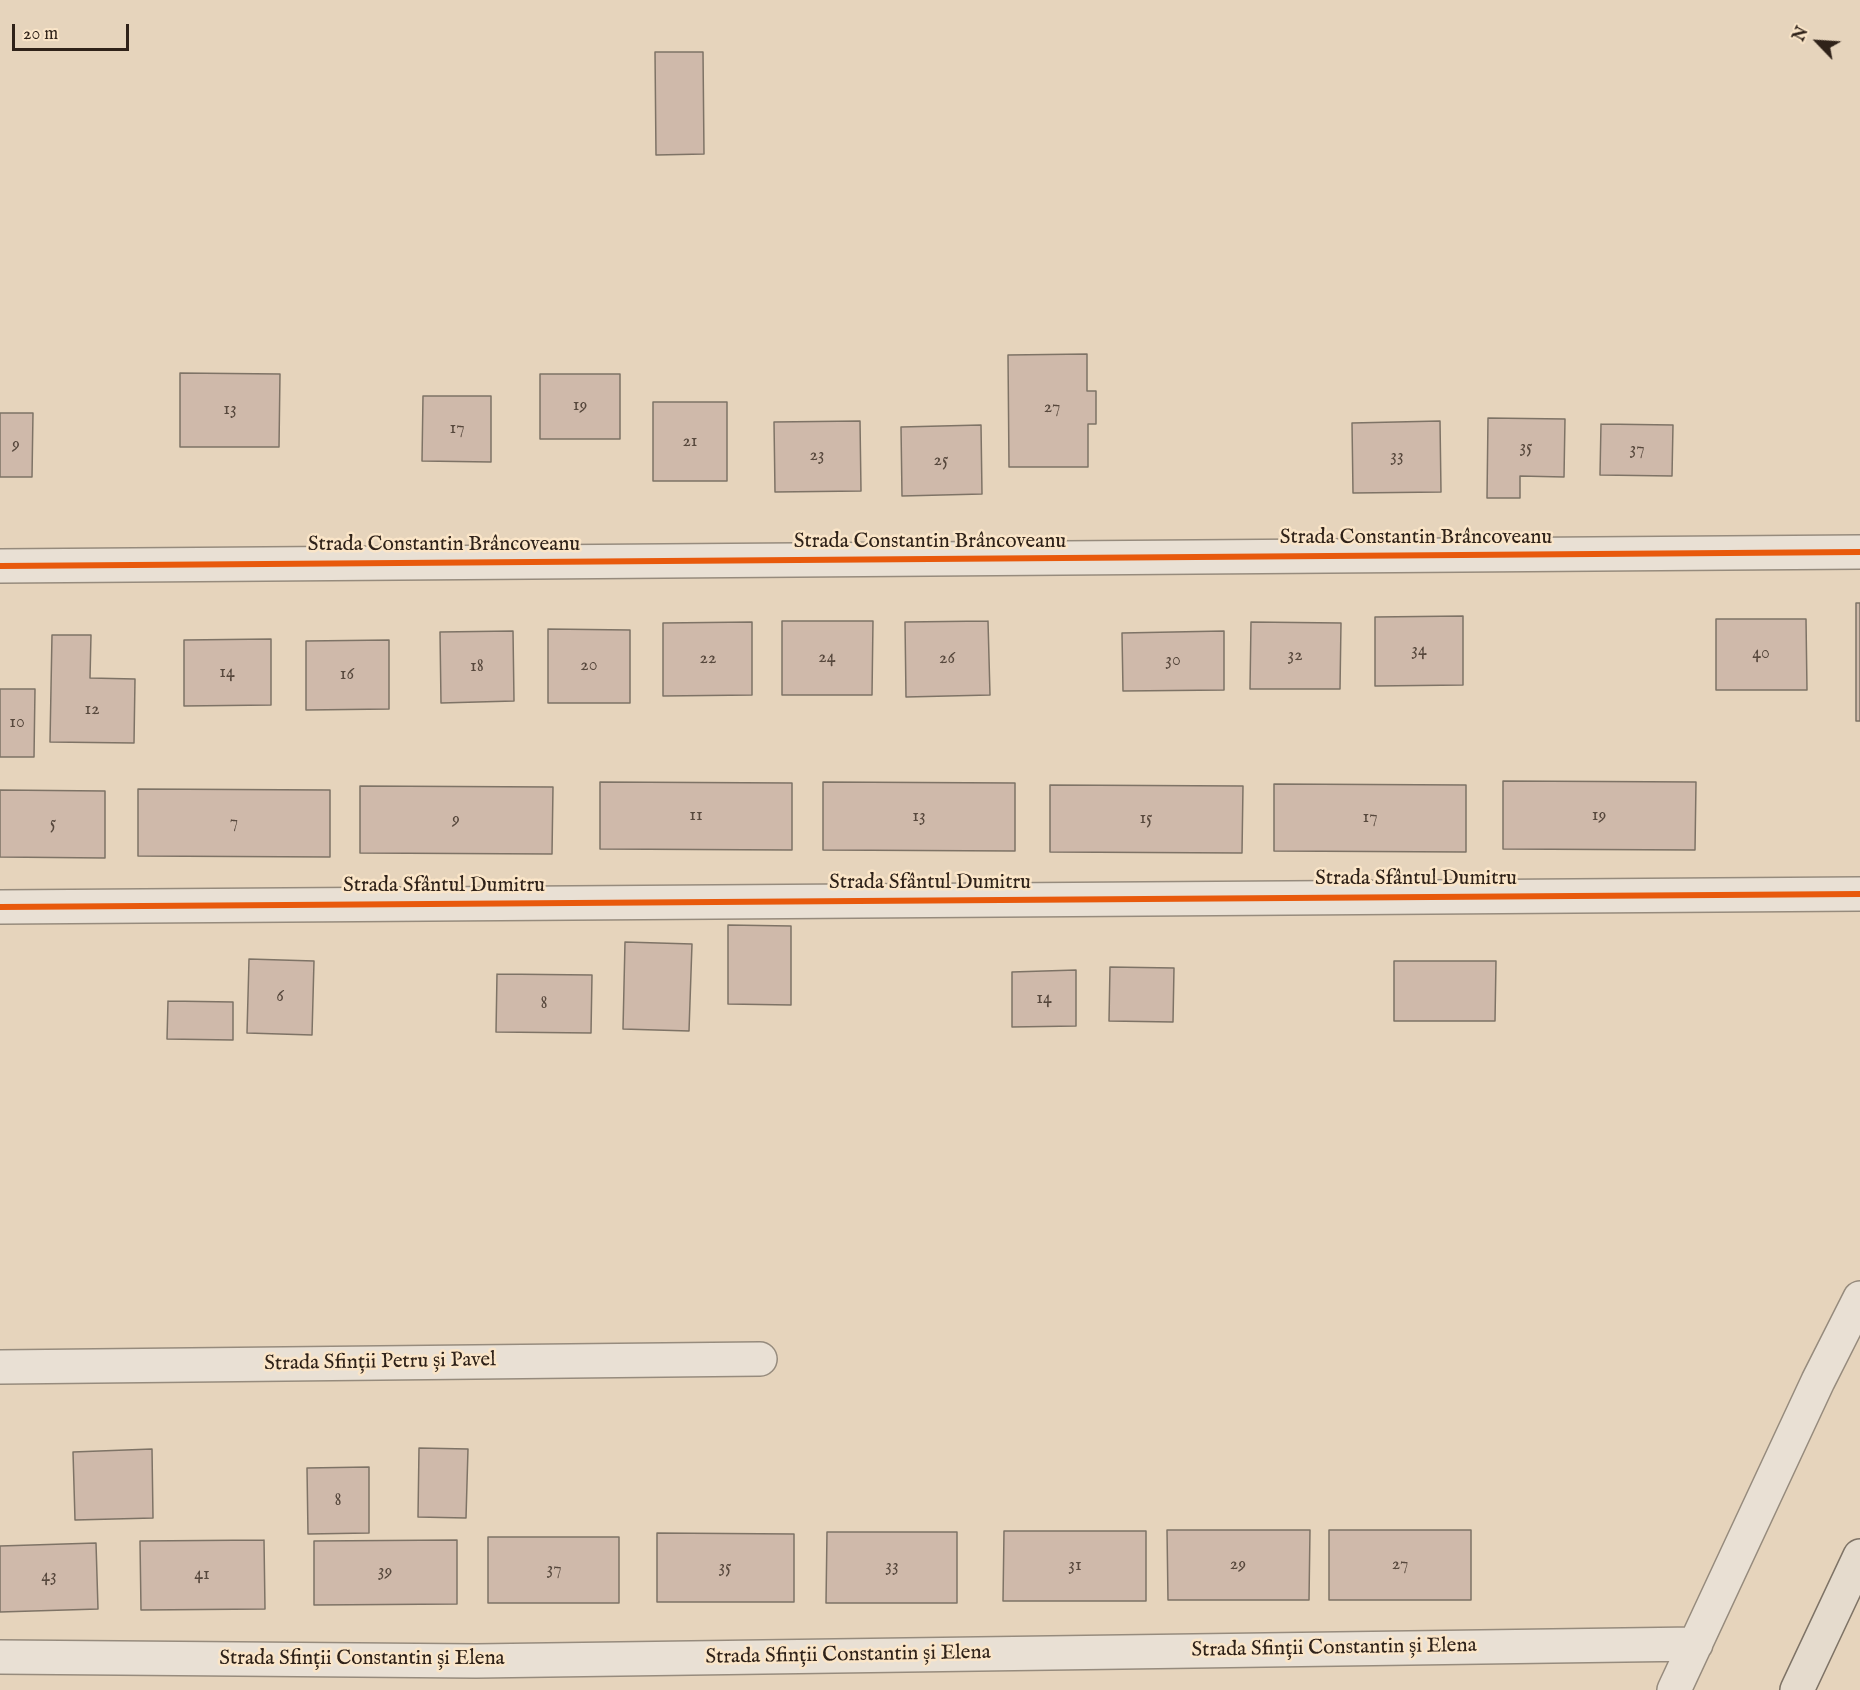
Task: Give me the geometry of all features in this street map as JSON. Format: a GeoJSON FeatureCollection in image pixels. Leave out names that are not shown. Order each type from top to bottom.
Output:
{"type":"FeatureCollection","features":[{"type":"Feature","properties":{"kind":"highway"},"geometry":{"type":"LineString","coordinates":[[1797,1690],[1860,1556]]}},
{"type":"Feature","properties":{"kind":"street","name":"Strada Constantin Brâncoveanu"},"geometry":{"type":"LineString","coordinates":[[0,566],[1860,552]]}},
{"type":"Feature","properties":{"kind":"street","name":"Strada Sfântul Dumitru"},"geometry":{"type":"LineString","coordinates":[[0,907],[1860,894]]}},
{"type":"Feature","properties":{"kind":"street"},"geometry":{"type":"LineString","coordinates":[[1674,1690],[1818,1381],[1860,1298]]}},
{"type":"Feature","properties":{"kind":"street","name":"Strada Sfinții Petru și Pavel"},"geometry":{"type":"LineString","coordinates":[[0,1367],[760,1359]]}},
{"type":"Feature","properties":{"kind":"street","name":"Strada Sfinții Constantin și Elena"},"geometry":{"type":"LineString","coordinates":[[0,1657],[477,1676],[1695,1644]]}},
{"type":"Feature","properties":{"kind":"building"},"geometry":{"type":"Polygon","coordinates":[[[655,52],[703,52],[704,154],[656,155],[655,52]]]}},
{"type":"Feature","properties":{"kind":"building"},"geometry":{"type":"Polygon","coordinates":[[[1087,354],[1087,391],[1096,391],[1096,424],[1088,424],[1088,467],[1009,467],[1008,355],[1087,354]]]}},
{"type":"Feature","properties":{"kind":"building"},"geometry":{"type":"Polygon","coordinates":[[[180,373],[280,374],[279,447],[180,447],[180,373]]]}},
{"type":"Feature","properties":{"kind":"building"},"geometry":{"type":"Polygon","coordinates":[[[540,374],[620,374],[620,439],[540,439],[540,374]]]}},
{"type":"Feature","properties":{"kind":"building"},"geometry":{"type":"Polygon","coordinates":[[[423,396],[491,396],[491,462],[422,461],[423,396]]]}},
{"type":"Feature","properties":{"kind":"building"},"geometry":{"type":"Polygon","coordinates":[[[653,402],[727,402],[727,481],[653,481],[653,402]]]}},
{"type":"Feature","properties":{"kind":"building"},"geometry":{"type":"Polygon","coordinates":[[[0,413],[33,413],[32,477],[0,477],[0,413]]]}},
{"type":"Feature","properties":{"kind":"building"},"geometry":{"type":"Polygon","coordinates":[[[1488,418],[1565,419],[1564,477],[1520,476],[1520,498],[1487,498],[1488,418]]]}},
{"type":"Feature","properties":{"kind":"building"},"geometry":{"type":"Polygon","coordinates":[[[860,421],[861,491],[775,492],[774,422],[860,421]]]}},
{"type":"Feature","properties":{"kind":"building"},"geometry":{"type":"Polygon","coordinates":[[[1440,421],[1441,492],[1353,493],[1352,423],[1440,421]]]}},
{"type":"Feature","properties":{"kind":"building"},"geometry":{"type":"Polygon","coordinates":[[[1601,424],[1673,425],[1672,476],[1600,475],[1601,424]]]}},
{"type":"Feature","properties":{"kind":"building"},"geometry":{"type":"Polygon","coordinates":[[[981,425],[982,494],[902,496],[901,427],[981,425]]]}},
{"type":"Feature","properties":{"kind":"building"},"geometry":{"type":"Polygon","coordinates":[[[1856,603],[1860,603],[1860,721],[1856,721],[1856,603]]]}},
{"type":"Feature","properties":{"kind":"building"},"geometry":{"type":"Polygon","coordinates":[[[1463,616],[1463,685],[1375,686],[1375,617],[1463,616]]]}},
{"type":"Feature","properties":{"kind":"building"},"geometry":{"type":"Polygon","coordinates":[[[1716,619],[1806,619],[1807,690],[1716,690],[1716,619]]]}},
{"type":"Feature","properties":{"kind":"building"},"geometry":{"type":"Polygon","coordinates":[[[782,621],[873,621],[872,695],[782,695],[782,621]]]}},
{"type":"Feature","properties":{"kind":"building"},"geometry":{"type":"Polygon","coordinates":[[[988,621],[990,695],[906,697],[905,622],[988,621]]]}},
{"type":"Feature","properties":{"kind":"building"},"geometry":{"type":"Polygon","coordinates":[[[752,622],[752,695],[663,696],[663,623],[752,622]]]}},
{"type":"Feature","properties":{"kind":"building"},"geometry":{"type":"Polygon","coordinates":[[[1251,622],[1341,623],[1340,689],[1250,689],[1251,622]]]}},
{"type":"Feature","properties":{"kind":"building"},"geometry":{"type":"Polygon","coordinates":[[[548,629],[630,630],[630,703],[548,703],[548,629]]]}},
{"type":"Feature","properties":{"kind":"building"},"geometry":{"type":"Polygon","coordinates":[[[513,631],[514,701],[441,703],[440,632],[513,631]]]}},
{"type":"Feature","properties":{"kind":"building"},"geometry":{"type":"Polygon","coordinates":[[[1224,631],[1224,690],[1123,691],[1122,633],[1224,631]]]}},
{"type":"Feature","properties":{"kind":"building"},"geometry":{"type":"Polygon","coordinates":[[[52,635],[91,635],[90,678],[135,679],[134,743],[50,742],[52,635]]]}},
{"type":"Feature","properties":{"kind":"building"},"geometry":{"type":"Polygon","coordinates":[[[271,639],[271,705],[184,706],[184,640],[271,639]]]}},
{"type":"Feature","properties":{"kind":"building"},"geometry":{"type":"Polygon","coordinates":[[[389,640],[389,709],[306,710],[306,641],[389,640]]]}},
{"type":"Feature","properties":{"kind":"building"},"geometry":{"type":"Polygon","coordinates":[[[0,689],[35,689],[34,757],[0,757],[0,689]]]}},
{"type":"Feature","properties":{"kind":"building"},"geometry":{"type":"Polygon","coordinates":[[[1503,781],[1696,782],[1695,850],[1503,849],[1503,781]]]}},
{"type":"Feature","properties":{"kind":"building"},"geometry":{"type":"Polygon","coordinates":[[[600,782],[792,783],[792,850],[600,849],[600,782]]]}},
{"type":"Feature","properties":{"kind":"building"},"geometry":{"type":"Polygon","coordinates":[[[823,782],[1015,783],[1015,851],[823,850],[823,782]]]}},
{"type":"Feature","properties":{"kind":"building"},"geometry":{"type":"Polygon","coordinates":[[[1274,784],[1466,785],[1466,852],[1274,851],[1274,784]]]}},
{"type":"Feature","properties":{"kind":"building"},"geometry":{"type":"Polygon","coordinates":[[[1050,785],[1243,786],[1242,853],[1050,852],[1050,785]]]}},
{"type":"Feature","properties":{"kind":"building"},"geometry":{"type":"Polygon","coordinates":[[[360,786],[553,787],[552,854],[360,853],[360,786]]]}},
{"type":"Feature","properties":{"kind":"building"},"geometry":{"type":"Polygon","coordinates":[[[138,789],[330,790],[330,857],[138,856],[138,789]]]}},
{"type":"Feature","properties":{"kind":"building"},"geometry":{"type":"Polygon","coordinates":[[[0,790],[105,791],[105,858],[0,857],[0,790]]]}},
{"type":"Feature","properties":{"kind":"building"},"geometry":{"type":"Polygon","coordinates":[[[728,925],[791,926],[791,1005],[728,1004],[728,925]]]}},
{"type":"Feature","properties":{"kind":"building"},"geometry":{"type":"Polygon","coordinates":[[[625,942],[692,944],[689,1031],[623,1029],[625,942]]]}},
{"type":"Feature","properties":{"kind":"building"},"geometry":{"type":"Polygon","coordinates":[[[249,959],[314,961],[312,1035],[247,1033],[249,959]]]}},
{"type":"Feature","properties":{"kind":"building"},"geometry":{"type":"Polygon","coordinates":[[[1394,961],[1496,961],[1495,1021],[1394,1021],[1394,961]]]}},
{"type":"Feature","properties":{"kind":"building"},"geometry":{"type":"Polygon","coordinates":[[[1110,967],[1174,968],[1173,1022],[1109,1021],[1110,967]]]}},
{"type":"Feature","properties":{"kind":"building"},"geometry":{"type":"Polygon","coordinates":[[[1076,970],[1076,1026],[1012,1027],[1012,972],[1076,970]]]}},
{"type":"Feature","properties":{"kind":"building"},"geometry":{"type":"Polygon","coordinates":[[[497,974],[592,975],[591,1033],[496,1032],[497,974]]]}},
{"type":"Feature","properties":{"kind":"building"},"geometry":{"type":"Polygon","coordinates":[[[168,1001],[233,1002],[233,1040],[167,1039],[168,1001]]]}},
{"type":"Feature","properties":{"kind":"building"},"geometry":{"type":"Polygon","coordinates":[[[419,1448],[468,1449],[466,1518],[418,1517],[419,1448]]]}},
{"type":"Feature","properties":{"kind":"building"},"geometry":{"type":"Polygon","coordinates":[[[152,1449],[153,1518],[75,1520],[73,1452],[152,1449]]]}},
{"type":"Feature","properties":{"kind":"building"},"geometry":{"type":"Polygon","coordinates":[[[369,1467],[369,1533],[308,1534],[307,1468],[369,1467]]]}},
{"type":"Feature","properties":{"kind":"building"},"geometry":{"type":"Polygon","coordinates":[[[1167,1530],[1310,1530],[1309,1600],[1168,1600],[1167,1530]]]}},
{"type":"Feature","properties":{"kind":"building"},"geometry":{"type":"Polygon","coordinates":[[[1329,1530],[1471,1530],[1471,1600],[1329,1600],[1329,1530]]]}},
{"type":"Feature","properties":{"kind":"building"},"geometry":{"type":"Polygon","coordinates":[[[1004,1531],[1146,1531],[1146,1601],[1003,1601],[1004,1531]]]}},
{"type":"Feature","properties":{"kind":"building"},"geometry":{"type":"Polygon","coordinates":[[[827,1532],[957,1532],[957,1603],[826,1603],[827,1532]]]}},
{"type":"Feature","properties":{"kind":"building"},"geometry":{"type":"Polygon","coordinates":[[[657,1533],[794,1534],[794,1602],[657,1602],[657,1533]]]}},
{"type":"Feature","properties":{"kind":"building"},"geometry":{"type":"Polygon","coordinates":[[[488,1537],[619,1537],[619,1603],[488,1603],[488,1537]]]}},
{"type":"Feature","properties":{"kind":"building"},"geometry":{"type":"Polygon","coordinates":[[[264,1540],[265,1609],[141,1610],[140,1541],[264,1540]]]}},
{"type":"Feature","properties":{"kind":"building"},"geometry":{"type":"Polygon","coordinates":[[[457,1540],[457,1604],[314,1605],[314,1541],[457,1540]]]}},
{"type":"Feature","properties":{"kind":"building"},"geometry":{"type":"Polygon","coordinates":[[[96,1543],[98,1609],[0,1612],[0,1546],[96,1543]]]}},
{"type":"Feature","properties":{"kind":"cycle path"},"geometry":{"type":"LineString","coordinates":[[0,566],[1860,552]]}},
{"type":"Feature","properties":{"kind":"cycle path"},"geometry":{"type":"LineString","coordinates":[[0,907],[1860,894]]}}]}
